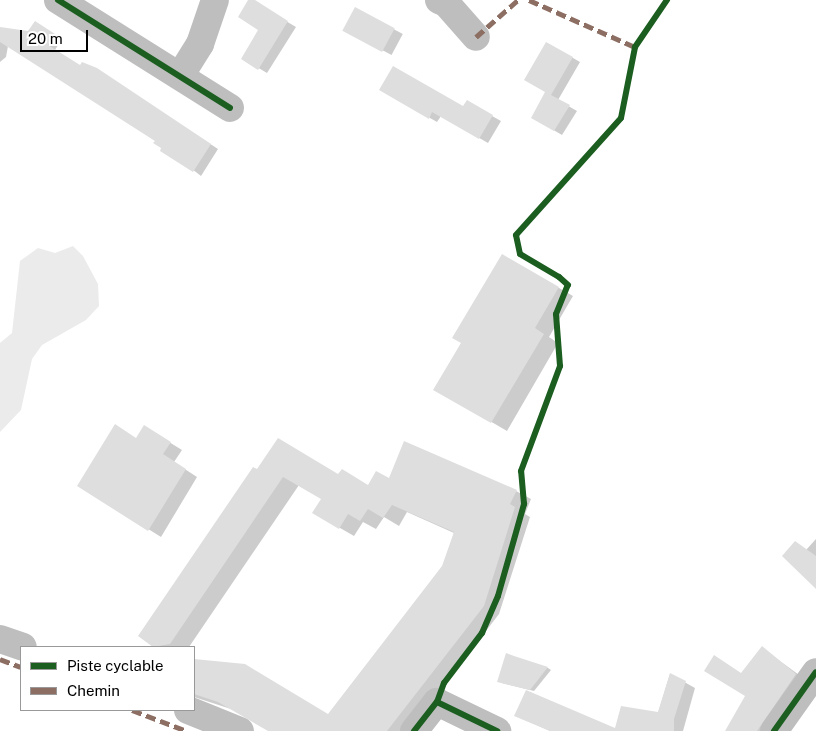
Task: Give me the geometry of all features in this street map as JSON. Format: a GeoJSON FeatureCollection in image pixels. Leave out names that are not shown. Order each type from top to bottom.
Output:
{"type":"FeatureCollection","features":[{"type":"Feature","properties":{"kind":"street"},"geometry":{"type":"LineString","coordinates":[[58,0],[230,108]]}},
{"type":"Feature","properties":{"kind":"street"},"geometry":{"type":"LineString","coordinates":[[180,76],[200,44],[215,0]]}},
{"type":"Feature","properties":{"kind":"street"},"geometry":{"type":"LineString","coordinates":[[438,0],[446,4],[476,37]]}},
{"type":"Feature","properties":{"kind":"street"},"geometry":{"type":"LineString","coordinates":[[0,638],[20,646]]}},
{"type":"Feature","properties":{"kind":"street"},"geometry":{"type":"LineString","coordinates":[[774,731],[816,672]]}},
{"type":"Feature","properties":{"kind":"street"},"geometry":{"type":"LineString","coordinates":[[414,731],[437,702],[497,731]]}},
{"type":"Feature","properties":{"kind":"street"},"geometry":{"type":"LineString","coordinates":[[190,711],[240,731]]}},
{"type":"Feature","properties":{"kind":"shaded area"},"geometry":{"type":"Polygon","coordinates":[[[73,246],[83,256],[98,284],[99,306],[86,320],[42,345],[32,359],[21,410],[0,432],[0,343],[12,333],[20,261],[38,248],[55,253],[73,246]]]}},
{"type":"Feature","properties":{"kind":"building"},"geometry":{"type":"Polygon","coordinates":[[[248,0],[255,0],[288,21],[258,70],[241,59],[258,30],[238,17],[248,0]]]}},
{"type":"Feature","properties":{"kind":"building"},"geometry":{"type":"Polygon","coordinates":[[[355,7],[395,28],[382,52],[342,31],[355,7]]]}},
{"type":"Feature","properties":{"kind":"building"},"geometry":{"type":"Polygon","coordinates":[[[35,21],[55,34],[48,45],[80,65],[82,62],[97,68],[211,144],[193,172],[160,151],[161,148],[153,143],[155,141],[0,42],[0,27],[28,31],[35,21]]]}},
{"type":"Feature","properties":{"kind":"building"},"geometry":{"type":"Polygon","coordinates":[[[546,42],[573,57],[551,95],[570,105],[554,131],[531,118],[545,92],[524,80],[546,42]]]}},
{"type":"Feature","properties":{"kind":"building"},"geometry":{"type":"Polygon","coordinates":[[[393,66],[463,106],[467,100],[493,115],[479,139],[432,112],[429,119],[379,90],[393,66]]]}},
{"type":"Feature","properties":{"kind":"building"},"geometry":{"type":"Polygon","coordinates":[[[502,254],[559,287],[535,328],[544,334],[491,423],[433,390],[461,343],[452,338],[502,254]]]}},
{"type":"Feature","properties":{"kind":"building"},"geometry":{"type":"Polygon","coordinates":[[[115,424],[136,438],[144,425],[171,442],[163,454],[186,469],[148,531],[77,486],[115,424]]]}},
{"type":"Feature","properties":{"kind":"building"},"geometry":{"type":"Polygon","coordinates":[[[278,438],[338,474],[342,469],[368,485],[376,471],[389,478],[404,441],[517,490],[510,504],[515,507],[484,606],[387,731],[268,731],[218,702],[195,694],[195,659],[245,664],[328,714],[442,566],[454,532],[392,505],[383,518],[368,509],[360,521],[348,514],[339,529],[312,513],[321,499],[283,477],[170,644],[152,646],[138,636],[253,467],[257,469],[278,438]]]}},
{"type":"Feature","properties":{"kind":"building"},"geometry":{"type":"Polygon","coordinates":[[[795,541],[816,556],[816,589],[782,556],[795,541]]]}},
{"type":"Feature","properties":{"kind":"building"},"geometry":{"type":"Polygon","coordinates":[[[762,646],[796,674],[757,731],[725,731],[745,696],[704,671],[714,655],[741,673],[762,646]]]}},
{"type":"Feature","properties":{"kind":"building"},"geometry":{"type":"Polygon","coordinates":[[[506,653],[548,667],[530,690],[497,682],[506,653]]]}},
{"type":"Feature","properties":{"kind":"building"},"geometry":{"type":"Polygon","coordinates":[[[670,673],[686,681],[674,719],[674,731],[550,731],[514,716],[526,690],[615,728],[621,706],[658,712],[670,673]]]}},
{"type":"Feature","properties":{"kind":"marked path"},"geometry":{"type":"LineString","coordinates":[[476,37],[518,0]]}},
{"type":"Feature","properties":{"kind":"marked path"},"geometry":{"type":"LineString","coordinates":[[529,0],[635,47]]}},
{"type":"Feature","properties":{"kind":"marked path"},"geometry":{"type":"LineString","coordinates":[[0,659],[20,667]]}},
{"type":"Feature","properties":{"kind":"marked path"},"geometry":{"type":"LineString","coordinates":[[135,711],[187,731]]}},
{"type":"Feature","properties":{"kind":"cycle path"},"geometry":{"type":"LineString","coordinates":[[58,0],[230,108]]}},
{"type":"Feature","properties":{"kind":"cycle path"},"geometry":{"type":"LineString","coordinates":[[414,731],[437,702],[444,683],[482,633],[498,596],[524,504],[521,471],[560,366],[556,314],[568,285],[559,277],[520,254],[516,235],[621,118],[635,47],[667,0]]}},
{"type":"Feature","properties":{"kind":"cycle path"},"geometry":{"type":"LineString","coordinates":[[774,731],[816,672]]}},
{"type":"Feature","properties":{"kind":"cycle path"},"geometry":{"type":"LineString","coordinates":[[437,702],[497,731]]}}]}
